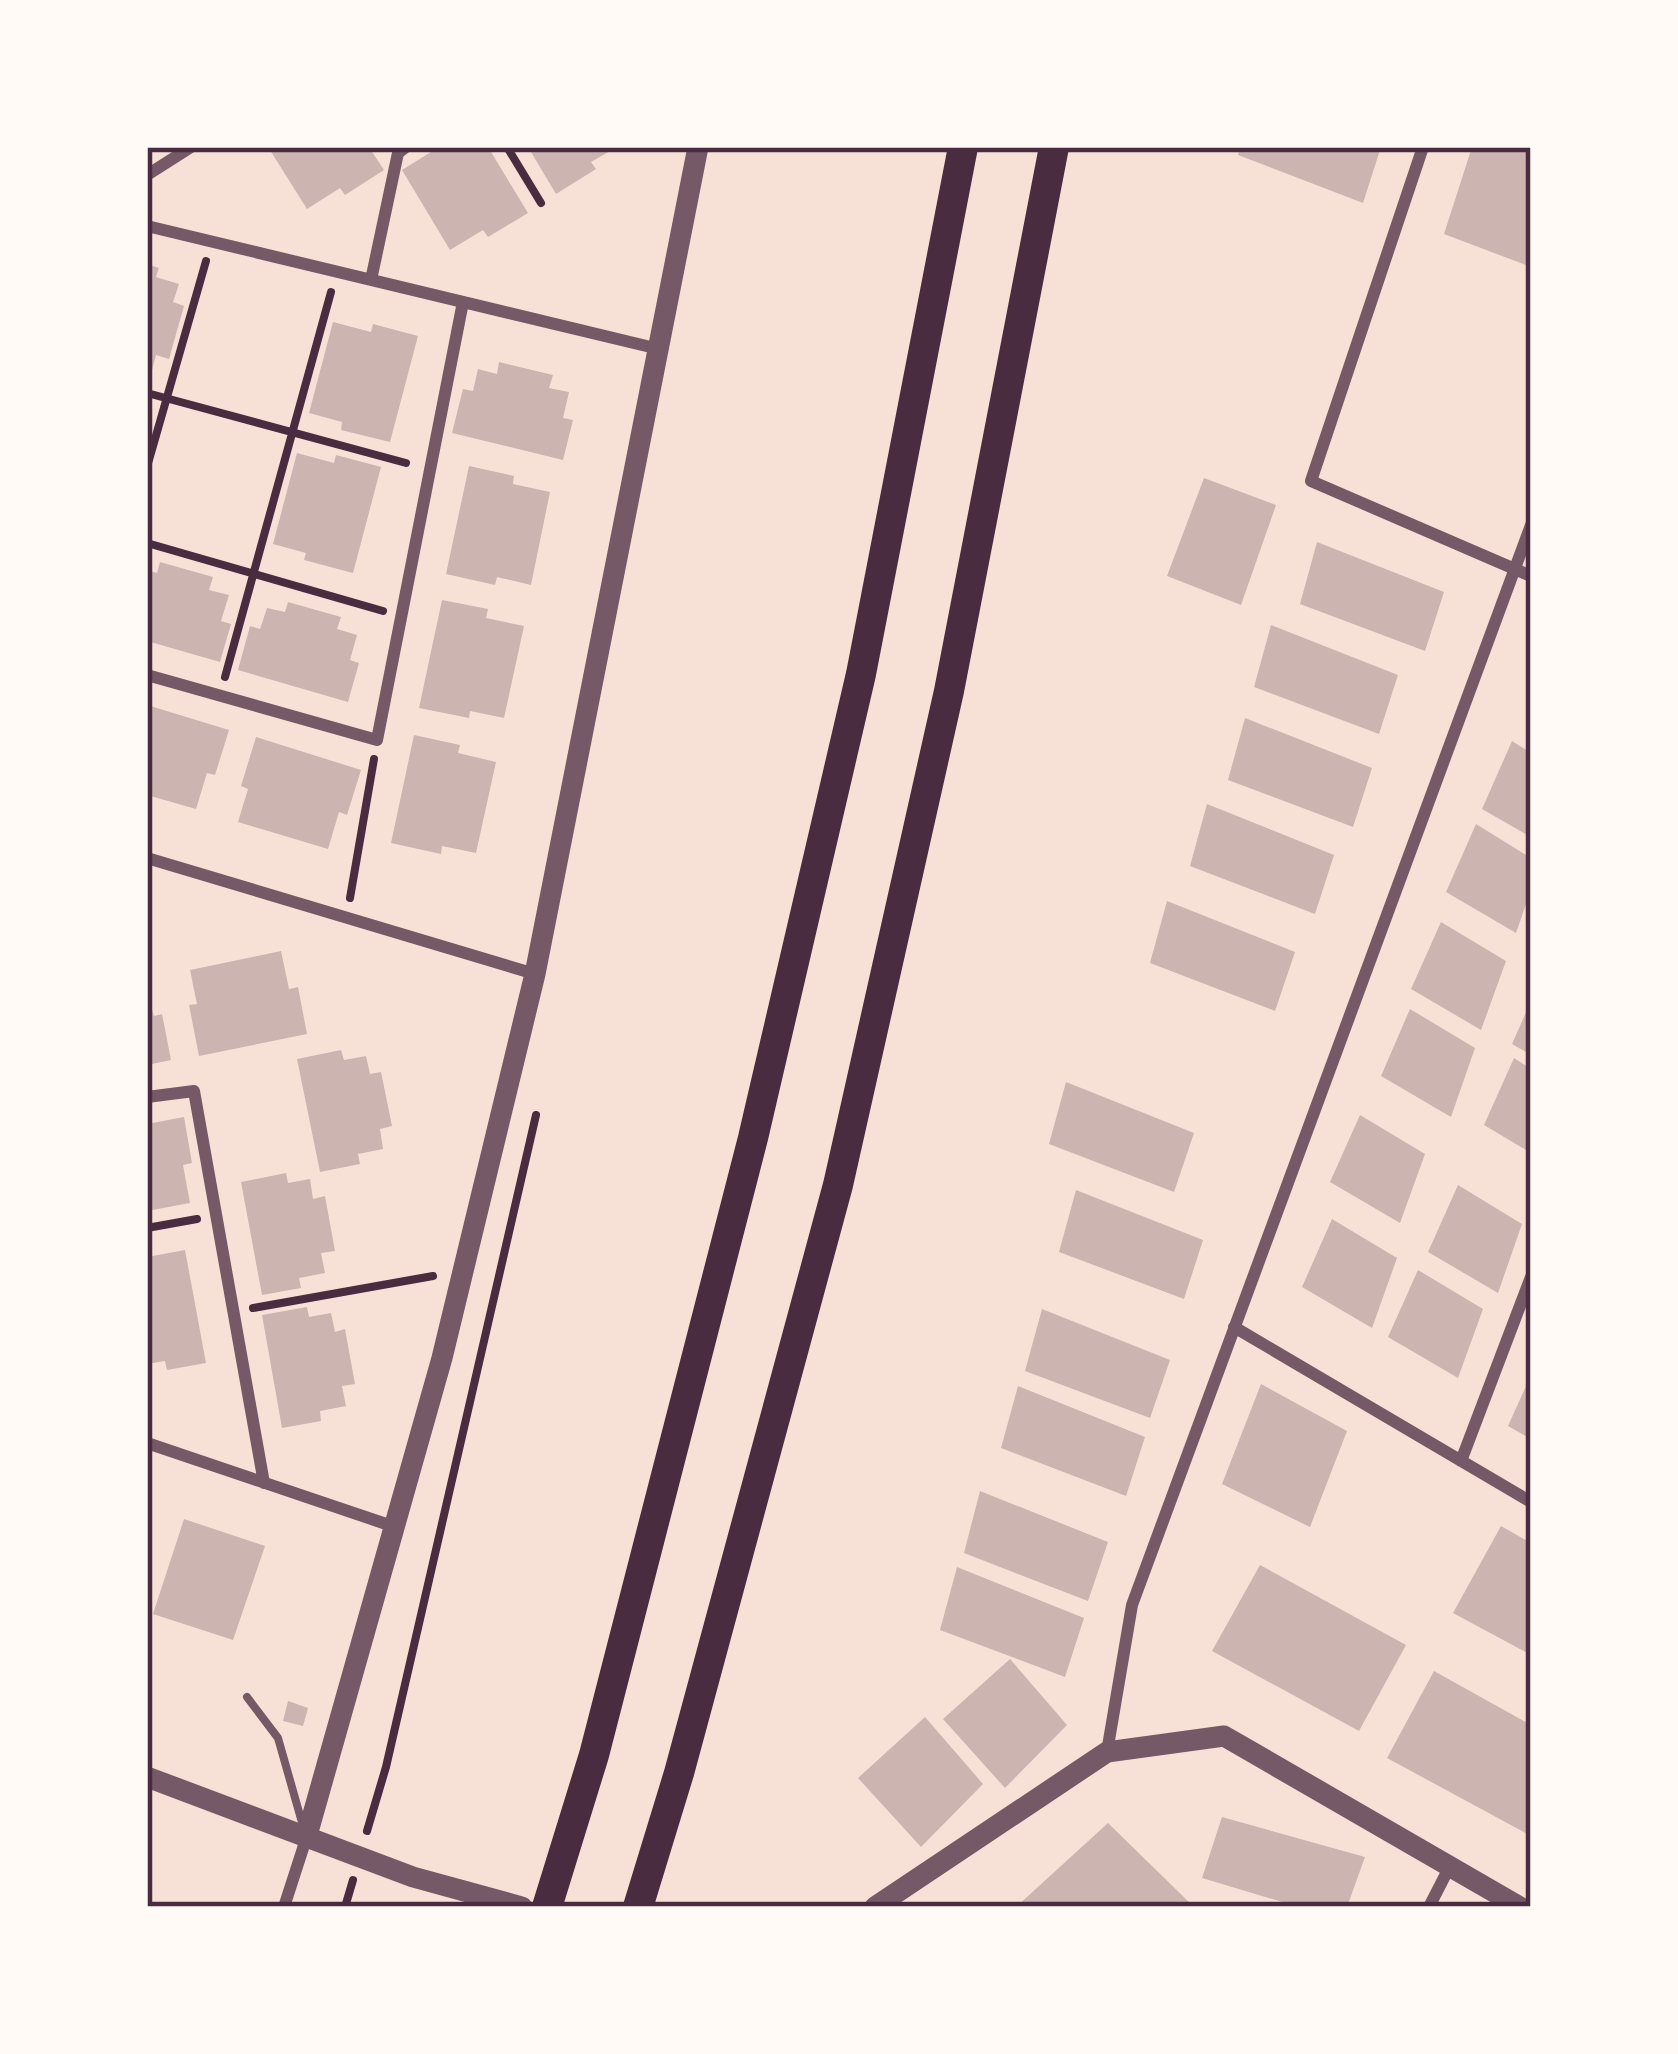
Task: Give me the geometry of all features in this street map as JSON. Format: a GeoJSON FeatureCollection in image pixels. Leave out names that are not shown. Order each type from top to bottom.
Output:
{"type":"FeatureCollection","features":[{"type":"Feature","properties":{"kind":"highway"},"geometry":{"type":"LineString","coordinates":[[547,1907],[594,1755],[753,1138],[861,674],[963,147]]}},
{"type":"Feature","properties":{"kind":"highway"},"geometry":{"type":"LineString","coordinates":[[638,1907],[685,1752],[838,1185],[949,691],[1054,147]]}},
{"type":"Feature","properties":{"kind":"street"},"geometry":{"type":"LineString","coordinates":[[147,176],[191,147]]}},
{"type":"Feature","properties":{"kind":"street"},"geometry":{"type":"LineString","coordinates":[[284,1907],[396,1528],[535,974],[698,147]]}},
{"type":"Feature","properties":{"kind":"street"},"geometry":{"type":"LineString","coordinates":[[1423,147],[1311,481],[1531,576]]}},
{"type":"Feature","properties":{"kind":"street"},"geometry":{"type":"LineString","coordinates":[[371,280],[399,149]]}},
{"type":"Feature","properties":{"kind":"street"},"geometry":{"type":"LineString","coordinates":[[147,226],[660,349]]}},
{"type":"Feature","properties":{"kind":"street"},"geometry":{"type":"LineString","coordinates":[[147,675],[377,740],[463,302]]}},
{"type":"Feature","properties":{"kind":"street"},"geometry":{"type":"LineString","coordinates":[[1107,1752],[1132,1605],[1531,525]]}},
{"type":"Feature","properties":{"kind":"street"},"geometry":{"type":"LineString","coordinates":[[147,858],[535,974]]}},
{"type":"Feature","properties":{"kind":"street"},"geometry":{"type":"LineString","coordinates":[[147,1097],[194,1091],[264,1483]]}},
{"type":"Feature","properties":{"kind":"street"},"geometry":{"type":"LineString","coordinates":[[1462,1461],[1531,1277]]}},
{"type":"Feature","properties":{"kind":"street"},"geometry":{"type":"LineString","coordinates":[[1234,1327],[1531,1502]]}},
{"type":"Feature","properties":{"kind":"street"},"geometry":{"type":"LineString","coordinates":[[147,1443],[396,1528]]}},
{"type":"Feature","properties":{"kind":"street"},"geometry":{"type":"LineString","coordinates":[[875,1907],[1107,1752],[1224,1736],[1520,1907]]}},
{"type":"Feature","properties":{"kind":"street"},"geometry":{"type":"LineString","coordinates":[[147,1777],[306,1840],[413,1877],[522,1907]]}},
{"type":"Feature","properties":{"kind":"street"},"geometry":{"type":"LineString","coordinates":[[1429,1907],[1451,1865]]}},
{"type":"Feature","properties":{"kind":"lane"},"geometry":{"type":"LineString","coordinates":[[247,1697],[278,1738],[306,1840]]}},
{"type":"Feature","properties":{"kind":"path"},"geometry":{"type":"LineString","coordinates":[[506,147],[542,202]]}},
{"type":"Feature","properties":{"kind":"path"},"geometry":{"type":"LineString","coordinates":[[147,467],[211,242]]}},
{"type":"Feature","properties":{"kind":"path"},"geometry":{"type":"LineString","coordinates":[[220,695],[337,272]]}},
{"type":"Feature","properties":{"kind":"path"},"geometry":{"type":"LineString","coordinates":[[147,393],[430,469]]}},
{"type":"Feature","properties":{"kind":"path"},"geometry":{"type":"LineString","coordinates":[[147,543],[401,617]]}},
{"type":"Feature","properties":{"kind":"path"},"geometry":{"type":"LineString","coordinates":[[347,918],[377,740]]}},
{"type":"Feature","properties":{"kind":"path"},"geometry":{"type":"LineString","coordinates":[[147,1228],[216,1216]]}},
{"type":"Feature","properties":{"kind":"path"},"geometry":{"type":"LineString","coordinates":[[234,1312],[464,1271]]}},
{"type":"Feature","properties":{"kind":"building"},"geometry":{"type":"Polygon","coordinates":[[[268,147],[369,147],[384,170],[345,195],[340,188],[307,209],[268,147]]]}},
{"type":"Feature","properties":{"kind":"building"},"geometry":{"type":"Polygon","coordinates":[[[429,147],[488,147],[528,213],[488,237],[483,230],[450,250],[402,170],[431,152],[429,147]]]}},
{"type":"Feature","properties":{"kind":"building"},"geometry":{"type":"Polygon","coordinates":[[[528,147],[617,147],[591,162],[596,169],[556,194],[528,147]]]}},
{"type":"Feature","properties":{"kind":"building"},"geometry":{"type":"Polygon","coordinates":[[[1240,147],[1381,147],[1363,203],[1238,155],[1240,147]]]}},
{"type":"Feature","properties":{"kind":"building"},"geometry":{"type":"Polygon","coordinates":[[[1472,147],[1531,147],[1531,267],[1444,234],[1472,147]]]}},
{"type":"Feature","properties":{"kind":"building"},"geometry":{"type":"Polygon","coordinates":[[[147,264],[159,268],[156,277],[179,284],[173,302],[184,306],[169,359],[156,355],[151,374],[147,373],[147,264]]]}},
{"type":"Feature","properties":{"kind":"building"},"geometry":{"type":"Polygon","coordinates":[[[333,322],[371,332],[373,324],[418,336],[390,442],[341,430],[342,422],[309,413],[333,322]]]}},
{"type":"Feature","properties":{"kind":"building"},"geometry":{"type":"Polygon","coordinates":[[[499,362],[553,375],[549,388],[569,392],[563,418],[573,420],[563,460],[452,433],[463,389],[473,391],[478,369],[497,374],[499,362]]]}},
{"type":"Feature","properties":{"kind":"building"},"geometry":{"type":"Polygon","coordinates":[[[297,453],[334,463],[336,455],[381,467],[353,573],[304,560],[306,553],[273,544],[297,453]]]}},
{"type":"Feature","properties":{"kind":"building"},"geometry":{"type":"Polygon","coordinates":[[[469,466],[514,476],[513,484],[550,492],[531,585],[497,577],[495,585],[446,574],[469,466]]]}},
{"type":"Feature","properties":{"kind":"building"},"geometry":{"type":"Polygon","coordinates":[[[1204,478],[1276,505],[1241,605],[1167,576],[1204,478]]]}},
{"type":"Feature","properties":{"kind":"building"},"geometry":{"type":"Polygon","coordinates":[[[1317,542],[1444,592],[1425,651],[1300,604],[1317,542]]]}},
{"type":"Feature","properties":{"kind":"building"},"geometry":{"type":"Polygon","coordinates":[[[160,562],[213,577],[209,590],[229,595],[221,621],[231,624],[220,662],[147,641],[147,570],[157,573],[160,562]]]}},
{"type":"Feature","properties":{"kind":"building"},"geometry":{"type":"Polygon","coordinates":[[[442,600],[488,609],[486,618],[524,626],[504,718],[470,711],[469,718],[419,708],[442,600]]]}},
{"type":"Feature","properties":{"kind":"building"},"geometry":{"type":"Polygon","coordinates":[[[288,602],[341,617],[337,629],[357,635],[350,660],[359,663],[348,702],[238,670],[250,626],[260,629],[267,608],[285,612],[288,602]]]}},
{"type":"Feature","properties":{"kind":"building"},"geometry":{"type":"Polygon","coordinates":[[[1271,625],[1398,675],[1379,734],[1254,687],[1271,625]]]}},
{"type":"Feature","properties":{"kind":"building"},"geometry":{"type":"Polygon","coordinates":[[[147,705],[229,730],[215,775],[207,773],[196,809],[147,795],[147,705]]]}},
{"type":"Feature","properties":{"kind":"building"},"geometry":{"type":"Polygon","coordinates":[[[1245,718],[1372,768],[1353,827],[1228,780],[1245,718]]]}},
{"type":"Feature","properties":{"kind":"building"},"geometry":{"type":"Polygon","coordinates":[[[414,735],[460,745],[458,753],[496,762],[476,853],[442,846],[441,854],[391,843],[414,735]]]}},
{"type":"Feature","properties":{"kind":"building"},"geometry":{"type":"Polygon","coordinates":[[[256,737],[361,770],[347,815],[339,812],[328,849],[238,822],[248,789],[241,786],[256,737]]]}},
{"type":"Feature","properties":{"kind":"building"},"geometry":{"type":"Polygon","coordinates":[[[1512,741],[1531,753],[1531,837],[1482,809],[1512,741]]]}},
{"type":"Feature","properties":{"kind":"building"},"geometry":{"type":"Polygon","coordinates":[[[1207,804],[1334,855],[1315,914],[1190,866],[1207,804]]]}},
{"type":"Feature","properties":{"kind":"building"},"geometry":{"type":"Polygon","coordinates":[[[1476,824],[1531,858],[1531,890],[1516,933],[1446,892],[1476,824]]]}},
{"type":"Feature","properties":{"kind":"building"},"geometry":{"type":"Polygon","coordinates":[[[1167,901],[1295,952],[1275,1011],[1150,963],[1167,901]]]}},
{"type":"Feature","properties":{"kind":"building"},"geometry":{"type":"Polygon","coordinates":[[[1441,922],[1506,961],[1481,1030],[1411,989],[1441,922]]]}},
{"type":"Feature","properties":{"kind":"building"},"geometry":{"type":"Polygon","coordinates":[[[281,951],[289,989],[298,987],[307,1034],[199,1056],[189,1005],[197,1004],[190,970],[281,951]]]}},
{"type":"Feature","properties":{"kind":"building"},"geometry":{"type":"Polygon","coordinates":[[[147,993],[154,1016],[162,1014],[171,1060],[147,1065],[147,993]]]}},
{"type":"Feature","properties":{"kind":"building"},"geometry":{"type":"Polygon","coordinates":[[[1531,1001],[1531,1055],[1512,1044],[1531,1001]]]}},
{"type":"Feature","properties":{"kind":"building"},"geometry":{"type":"Polygon","coordinates":[[[1410,1009],[1475,1048],[1451,1117],[1381,1076],[1410,1009]]]}},
{"type":"Feature","properties":{"kind":"building"},"geometry":{"type":"Polygon","coordinates":[[[341,1050],[344,1060],[366,1056],[370,1074],[381,1072],[392,1126],[380,1129],[383,1149],[358,1154],[360,1164],[320,1172],[297,1059],[341,1050]]]}},
{"type":"Feature","properties":{"kind":"building"},"geometry":{"type":"Polygon","coordinates":[[[1514,1058],[1531,1069],[1531,1153],[1484,1125],[1514,1058]]]}},
{"type":"Feature","properties":{"kind":"building"},"geometry":{"type":"Polygon","coordinates":[[[1066,1082],[1194,1133],[1174,1192],[1049,1144],[1066,1082]]]}},
{"type":"Feature","properties":{"kind":"building"},"geometry":{"type":"Polygon","coordinates":[[[1360,1115],[1425,1154],[1400,1223],[1330,1182],[1360,1115]]]}},
{"type":"Feature","properties":{"kind":"building"},"geometry":{"type":"Polygon","coordinates":[[[184,1117],[192,1163],[183,1165],[190,1203],[147,1211],[147,1124],[184,1117]]]}},
{"type":"Feature","properties":{"kind":"building"},"geometry":{"type":"Polygon","coordinates":[[[286,1173],[288,1183],[310,1179],[313,1199],[325,1196],[335,1251],[321,1253],[325,1273],[299,1278],[301,1288],[262,1295],[241,1182],[286,1173]]]}},
{"type":"Feature","properties":{"kind":"building"},"geometry":{"type":"Polygon","coordinates":[[[1458,1185],[1522,1224],[1498,1293],[1428,1252],[1458,1185]]]}},
{"type":"Feature","properties":{"kind":"building"},"geometry":{"type":"Polygon","coordinates":[[[1076,1190],[1203,1240],[1184,1299],[1059,1252],[1076,1190]]]}},
{"type":"Feature","properties":{"kind":"building"},"geometry":{"type":"Polygon","coordinates":[[[1332,1219],[1397,1258],[1372,1328],[1302,1287],[1332,1219]]]}},
{"type":"Feature","properties":{"kind":"building"},"geometry":{"type":"Polygon","coordinates":[[[185,1250],[206,1363],[167,1370],[165,1361],[147,1364],[147,1257],[185,1250]]]}},
{"type":"Feature","properties":{"kind":"building"},"geometry":{"type":"Polygon","coordinates":[[[1418,1270],[1483,1309],[1458,1378],[1388,1337],[1418,1270]]]}},
{"type":"Feature","properties":{"kind":"building"},"geometry":{"type":"Polygon","coordinates":[[[307,1307],[309,1317],[331,1313],[335,1332],[345,1329],[355,1384],[342,1386],[346,1406],[320,1411],[321,1421],[282,1428],[262,1315],[307,1307]]]}},
{"type":"Feature","properties":{"kind":"building"},"geometry":{"type":"Polygon","coordinates":[[[1042,1309],[1170,1360],[1150,1418],[1025,1371],[1042,1309]]]}},
{"type":"Feature","properties":{"kind":"building"},"geometry":{"type":"Polygon","coordinates":[[[1531,1375],[1531,1439],[1508,1426],[1531,1375]]]}},
{"type":"Feature","properties":{"kind":"building"},"geometry":{"type":"Polygon","coordinates":[[[1261,1384],[1347,1431],[1310,1527],[1222,1484],[1261,1384]]]}},
{"type":"Feature","properties":{"kind":"building"},"geometry":{"type":"Polygon","coordinates":[[[1018,1386],[1145,1437],[1126,1496],[1001,1448],[1018,1386]]]}},
{"type":"Feature","properties":{"kind":"building"},"geometry":{"type":"Polygon","coordinates":[[[980,1491],[1108,1542],[1088,1601],[964,1553],[980,1491]]]}},
{"type":"Feature","properties":{"kind":"building"},"geometry":{"type":"Polygon","coordinates":[[[184,1519],[265,1546],[233,1640],[153,1614],[184,1519]]]}},
{"type":"Feature","properties":{"kind":"building"},"geometry":{"type":"Polygon","coordinates":[[[1501,1526],[1531,1543],[1531,1655],[1453,1613],[1501,1526]]]}},
{"type":"Feature","properties":{"kind":"building"},"geometry":{"type":"Polygon","coordinates":[[[1260,1565],[1406,1645],[1359,1731],[1212,1651],[1260,1565]]]}},
{"type":"Feature","properties":{"kind":"building"},"geometry":{"type":"Polygon","coordinates":[[[957,1567],[1084,1618],[1065,1677],[940,1630],[957,1567]]]}},
{"type":"Feature","properties":{"kind":"building"},"geometry":{"type":"Polygon","coordinates":[[[1010,1659],[1067,1725],[1005,1788],[943,1719],[1010,1659]]]}},
{"type":"Feature","properties":{"kind":"building"},"geometry":{"type":"Polygon","coordinates":[[[1434,1671],[1531,1725],[1531,1836],[1387,1758],[1434,1671]]]}},
{"type":"Feature","properties":{"kind":"building"},"geometry":{"type":"Polygon","coordinates":[[[288,1701],[308,1708],[303,1726],[283,1721],[288,1701]]]}},
{"type":"Feature","properties":{"kind":"building"},"geometry":{"type":"Polygon","coordinates":[[[925,1717],[983,1784],[921,1847],[858,1778],[925,1717]]]}},
{"type":"Feature","properties":{"kind":"building"},"geometry":{"type":"Polygon","coordinates":[[[1222,1817],[1365,1857],[1347,1907],[1299,1907],[1202,1878],[1222,1817]]]}},
{"type":"Feature","properties":{"kind":"building"},"geometry":{"type":"Polygon","coordinates":[[[1108,1823],[1194,1907],[1016,1907],[1108,1823]]]}}]}
